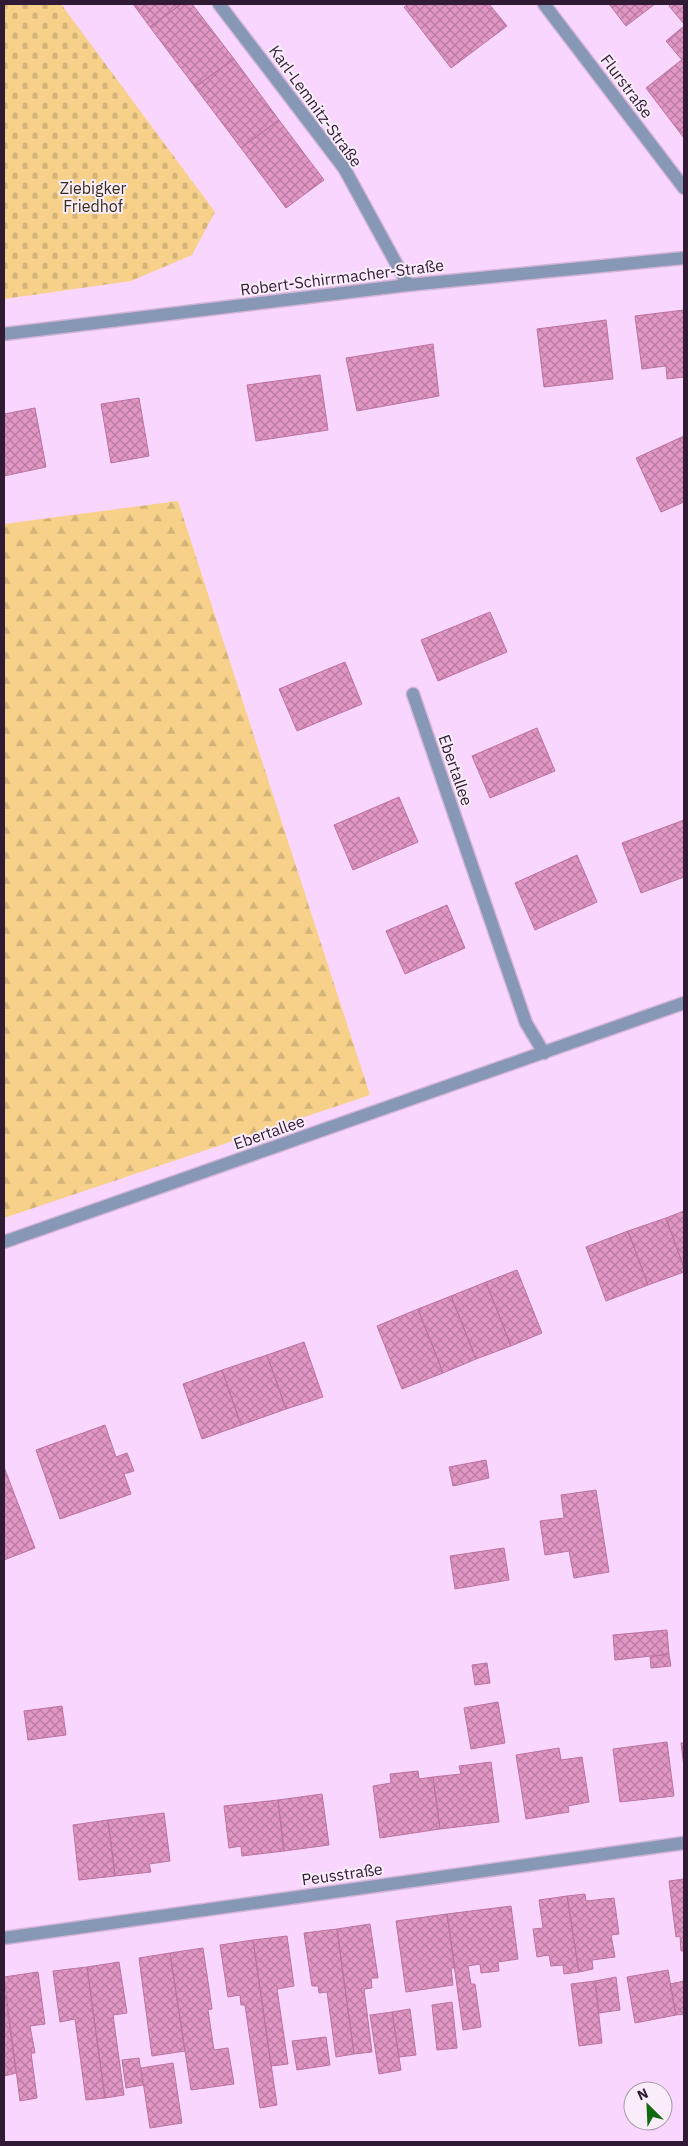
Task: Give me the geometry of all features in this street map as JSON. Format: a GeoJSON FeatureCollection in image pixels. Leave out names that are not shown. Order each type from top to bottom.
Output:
{"type":"FeatureCollection","features":[{"type":"Feature","properties":{"kind":"street","name":"Karl-Lemnitz-Straße"},"geometry":{"type":"LineString","coordinates":[[219,4],[344,168],[408,285]]}},
{"type":"Feature","properties":{"kind":"street","name":"Flurstraße"},"geometry":{"type":"LineString","coordinates":[[544,4],[684,188]]}},
{"type":"Feature","properties":{"kind":"street","name":"Robert-Schirrmacher-Straße"},"geometry":{"type":"LineString","coordinates":[[4,334],[408,285],[684,258]]}},
{"type":"Feature","properties":{"kind":"street","name":"Ebertallee"},"geometry":{"type":"LineString","coordinates":[[413,694],[526,1023],[544,1053]]}},
{"type":"Feature","properties":{"kind":"street","name":"Ebertallee"},"geometry":{"type":"LineString","coordinates":[[4,1242],[684,1003]]}},
{"type":"Feature","properties":{"kind":"street","name":"Peusstraße"},"geometry":{"type":"LineString","coordinates":[[4,1938],[684,1843]]}},
{"type":"Feature","properties":{"kind":"green space","name":"Ziebigker Friedhof"},"geometry":{"type":"Polygon","coordinates":[[[4,4],[61,4],[215,212],[192,255],[131,281],[4,299],[4,4]]]}},
{"type":"Feature","properties":{"kind":"green space"},"geometry":{"type":"Polygon","coordinates":[[[178,501],[370,1095],[4,1218],[4,524],[178,501]]]}},
{"type":"Feature","properties":{"kind":"building"},"geometry":{"type":"Polygon","coordinates":[[[133,4],[181,4],[150,27],[133,4]]]}},
{"type":"Feature","properties":{"kind":"building"},"geometry":{"type":"Polygon","coordinates":[[[181,4],[192,4],[234,59],[195,87],[150,27],[181,4]]]}},
{"type":"Feature","properties":{"kind":"building"},"geometry":{"type":"Polygon","coordinates":[[[409,4],[489,4],[507,26],[451,68],[404,7],[409,4]]]}},
{"type":"Feature","properties":{"kind":"building"},"geometry":{"type":"Polygon","coordinates":[[[609,4],[655,4],[626,26],[609,4]]]}},
{"type":"Feature","properties":{"kind":"building"},"geometry":{"type":"Polygon","coordinates":[[[671,4],[684,4],[684,24],[669,6],[671,4]]]}},
{"type":"Feature","properties":{"kind":"building"},"geometry":{"type":"Polygon","coordinates":[[[684,26],[684,58],[682,60],[666,41],[684,26]]]}},
{"type":"Feature","properties":{"kind":"building"},"geometry":{"type":"Polygon","coordinates":[[[684,58],[684,138],[646,88],[684,58]]]}},
{"type":"Feature","properties":{"kind":"building"},"geometry":{"type":"Polygon","coordinates":[[[234,59],[279,120],[241,148],[195,87],[234,59]]]}},
{"type":"Feature","properties":{"kind":"building"},"geometry":{"type":"Polygon","coordinates":[[[279,120],[324,180],[286,208],[241,148],[279,120]]]}},
{"type":"Feature","properties":{"kind":"building"},"geometry":{"type":"Polygon","coordinates":[[[684,310],[684,377],[667,379],[666,366],[642,369],[635,316],[684,310]]]}},
{"type":"Feature","properties":{"kind":"building"},"geometry":{"type":"Polygon","coordinates":[[[606,320],[613,379],[544,387],[537,329],[606,320]]]}},
{"type":"Feature","properties":{"kind":"building"},"geometry":{"type":"Polygon","coordinates":[[[433,344],[439,396],[357,411],[346,358],[433,344]]]}},
{"type":"Feature","properties":{"kind":"building"},"geometry":{"type":"Polygon","coordinates":[[[320,375],[328,430],[256,441],[247,385],[320,375]]]}},
{"type":"Feature","properties":{"kind":"building"},"geometry":{"type":"Polygon","coordinates":[[[139,398],[149,456],[111,463],[101,404],[139,398]]]}},
{"type":"Feature","properties":{"kind":"building"},"geometry":{"type":"Polygon","coordinates":[[[35,408],[46,467],[4,476],[4,414],[35,408]]]}},
{"type":"Feature","properties":{"kind":"building"},"geometry":{"type":"Polygon","coordinates":[[[684,436],[684,502],[661,512],[636,458],[684,436]]]}},
{"type":"Feature","properties":{"kind":"building"},"geometry":{"type":"Polygon","coordinates":[[[490,612],[507,652],[438,681],[421,640],[490,612]]]}},
{"type":"Feature","properties":{"kind":"building"},"geometry":{"type":"Polygon","coordinates":[[[345,662],[362,704],[297,731],[279,689],[345,662]]]}},
{"type":"Feature","properties":{"kind":"building"},"geometry":{"type":"Polygon","coordinates":[[[537,728],[555,771],[490,798],[472,756],[537,728]]]}},
{"type":"Feature","properties":{"kind":"building"},"geometry":{"type":"Polygon","coordinates":[[[399,797],[418,842],[353,870],[334,825],[399,797]]]}},
{"type":"Feature","properties":{"kind":"building"},"geometry":{"type":"Polygon","coordinates":[[[684,820],[684,877],[641,893],[622,843],[684,820]]]}},
{"type":"Feature","properties":{"kind":"building"},"geometry":{"type":"Polygon","coordinates":[[[577,855],[597,902],[535,930],[515,883],[577,855]]]}},
{"type":"Feature","properties":{"kind":"building"},"geometry":{"type":"Polygon","coordinates":[[[447,905],[465,948],[405,974],[386,931],[447,905]]]}},
{"type":"Feature","properties":{"kind":"building"},"geometry":{"type":"Polygon","coordinates":[[[684,1211],[684,1268],[666,1218],[684,1211]]]}},
{"type":"Feature","properties":{"kind":"building"},"geometry":{"type":"Polygon","coordinates":[[[666,1218],[684,1272],[648,1285],[628,1231],[666,1218]]]}},
{"type":"Feature","properties":{"kind":"building"},"geometry":{"type":"Polygon","coordinates":[[[628,1231],[648,1285],[606,1301],[586,1247],[628,1231]]]}},
{"type":"Feature","properties":{"kind":"building"},"geometry":{"type":"Polygon","coordinates":[[[517,1270],[542,1333],[511,1346],[486,1282],[517,1270]]]}},
{"type":"Feature","properties":{"kind":"building"},"geometry":{"type":"Polygon","coordinates":[[[486,1282],[511,1346],[476,1359],[451,1296],[486,1282]]]}},
{"type":"Feature","properties":{"kind":"building"},"geometry":{"type":"Polygon","coordinates":[[[451,1296],[476,1359],[443,1373],[418,1309],[451,1296]]]}},
{"type":"Feature","properties":{"kind":"building"},"geometry":{"type":"Polygon","coordinates":[[[418,1309],[443,1373],[402,1389],[377,1326],[418,1309]]]}},
{"type":"Feature","properties":{"kind":"building"},"geometry":{"type":"Polygon","coordinates":[[[304,1342],[323,1397],[286,1409],[267,1355],[304,1342]]]}},
{"type":"Feature","properties":{"kind":"building"},"geometry":{"type":"Polygon","coordinates":[[[267,1355],[286,1409],[241,1425],[222,1370],[267,1355]]]}},
{"type":"Feature","properties":{"kind":"building"},"geometry":{"type":"Polygon","coordinates":[[[222,1370],[241,1425],[202,1439],[183,1384],[222,1370]]]}},
{"type":"Feature","properties":{"kind":"building"},"geometry":{"type":"Polygon","coordinates":[[[105,1425],[116,1457],[127,1453],[134,1471],[124,1474],[131,1494],[60,1519],[36,1450],[105,1425]]]}},
{"type":"Feature","properties":{"kind":"building"},"geometry":{"type":"Polygon","coordinates":[[[486,1460],[489,1478],[453,1486],[449,1467],[486,1460]]]}},
{"type":"Feature","properties":{"kind":"building"},"geometry":{"type":"Polygon","coordinates":[[[4,1467],[35,1548],[4,1560],[4,1467]]]}},
{"type":"Feature","properties":{"kind":"building"},"geometry":{"type":"Polygon","coordinates":[[[596,1490],[609,1572],[574,1578],[569,1551],[545,1555],[540,1521],[564,1518],[561,1495],[596,1490]]]}},
{"type":"Feature","properties":{"kind":"building"},"geometry":{"type":"Polygon","coordinates":[[[504,1548],[509,1580],[455,1589],[450,1556],[504,1548]]]}},
{"type":"Feature","properties":{"kind":"building"},"geometry":{"type":"Polygon","coordinates":[[[667,1630],[669,1654],[615,1660],[613,1635],[667,1630]]]}},
{"type":"Feature","properties":{"kind":"building"},"geometry":{"type":"Polygon","coordinates":[[[669,1654],[671,1666],[651,1668],[650,1657],[669,1654]]]}},
{"type":"Feature","properties":{"kind":"building"},"geometry":{"type":"Polygon","coordinates":[[[487,1663],[490,1683],[475,1685],[472,1665],[487,1663]]]}},
{"type":"Feature","properties":{"kind":"building"},"geometry":{"type":"Polygon","coordinates":[[[498,1702],[505,1743],[471,1749],[464,1708],[498,1702]]]}},
{"type":"Feature","properties":{"kind":"building"},"geometry":{"type":"Polygon","coordinates":[[[62,1706],[66,1735],[28,1740],[24,1711],[62,1706]]]}},
{"type":"Feature","properties":{"kind":"building"},"geometry":{"type":"Polygon","coordinates":[[[667,1742],[674,1796],[620,1802],[613,1749],[667,1742]]]}},
{"type":"Feature","properties":{"kind":"building"},"geometry":{"type":"Polygon","coordinates":[[[681,1743],[684,1743],[684,1767],[681,1743]]]}},
{"type":"Feature","properties":{"kind":"building"},"geometry":{"type":"Polygon","coordinates":[[[559,1748],[561,1760],[582,1757],[589,1802],[568,1806],[569,1812],[526,1819],[516,1755],[559,1748]]]}},
{"type":"Feature","properties":{"kind":"building"},"geometry":{"type":"Polygon","coordinates":[[[491,1762],[499,1822],[440,1829],[433,1777],[461,1774],[459,1766],[491,1762]]]}},
{"type":"Feature","properties":{"kind":"building"},"geometry":{"type":"Polygon","coordinates":[[[418,1771],[419,1779],[433,1777],[440,1829],[380,1838],[373,1786],[391,1783],[390,1774],[418,1771]]]}},
{"type":"Feature","properties":{"kind":"building"},"geometry":{"type":"Polygon","coordinates":[[[322,1794],[329,1845],[284,1851],[278,1800],[322,1794]]]}},
{"type":"Feature","properties":{"kind":"building"},"geometry":{"type":"Polygon","coordinates":[[[278,1800],[284,1851],[242,1856],[241,1846],[229,1848],[224,1806],[278,1800]]]}},
{"type":"Feature","properties":{"kind":"building"},"geometry":{"type":"Polygon","coordinates":[[[164,1813],[170,1861],[149,1864],[151,1872],[115,1876],[108,1820],[164,1813]]]}},
{"type":"Feature","properties":{"kind":"building"},"geometry":{"type":"Polygon","coordinates":[[[108,1820],[115,1876],[79,1880],[73,1825],[108,1820]]]}},
{"type":"Feature","properties":{"kind":"building"},"geometry":{"type":"Polygon","coordinates":[[[684,1879],[684,1951],[681,1951],[680,1936],[676,1937],[669,1881],[684,1879]]]}},
{"type":"Feature","properties":{"kind":"building"},"geometry":{"type":"Polygon","coordinates":[[[585,1894],[586,1901],[614,1898],[619,1934],[611,1935],[615,1957],[592,1960],[593,1969],[579,1972],[567,1896],[585,1894]]]}},
{"type":"Feature","properties":{"kind":"building"},"geometry":{"type":"Polygon","coordinates":[[[567,1896],[579,1972],[564,1974],[563,1965],[551,1966],[549,1955],[537,1957],[533,1929],[543,1928],[539,1900],[567,1896]]]}},
{"type":"Feature","properties":{"kind":"building"},"geometry":{"type":"Polygon","coordinates":[[[511,1906],[518,1959],[498,1962],[499,1971],[481,1973],[480,1964],[468,1966],[471,1984],[475,1984],[481,2027],[463,2030],[447,1914],[511,1906]]]}},
{"type":"Feature","properties":{"kind":"building"},"geometry":{"type":"Polygon","coordinates":[[[447,1914],[455,1968],[451,1968],[453,1985],[406,1992],[396,1921],[447,1914]]]}},
{"type":"Feature","properties":{"kind":"building"},"geometry":{"type":"Polygon","coordinates":[[[370,1924],[378,1978],[371,1978],[372,1988],[364,1989],[372,2052],[354,2054],[337,1929],[370,1924]]]}},
{"type":"Feature","properties":{"kind":"building"},"geometry":{"type":"Polygon","coordinates":[[[337,1929],[354,2054],[336,2057],[327,1992],[319,1993],[318,1986],[312,1986],[304,1933],[337,1929]]]}},
{"type":"Feature","properties":{"kind":"building"},"geometry":{"type":"Polygon","coordinates":[[[287,1936],[294,1986],[277,1989],[288,2064],[271,2066],[253,1940],[287,1936]]]}},
{"type":"Feature","properties":{"kind":"building"},"geometry":{"type":"Polygon","coordinates":[[[253,1940],[277,2105],[260,2108],[245,2005],[241,2005],[240,1995],[228,1997],[220,1945],[253,1940]]]}},
{"type":"Feature","properties":{"kind":"building"},"geometry":{"type":"Polygon","coordinates":[[[203,1948],[212,2009],[208,2010],[214,2050],[228,2048],[234,2084],[191,2090],[170,1953],[203,1948]]]}},
{"type":"Feature","properties":{"kind":"building"},"geometry":{"type":"Polygon","coordinates":[[[170,1953],[185,2051],[152,2056],[139,1958],[170,1953]]]}},
{"type":"Feature","properties":{"kind":"building"},"geometry":{"type":"Polygon","coordinates":[[[119,1962],[127,2013],[113,2015],[124,2095],[105,2098],[87,1967],[119,1962]]]}},
{"type":"Feature","properties":{"kind":"building"},"geometry":{"type":"Polygon","coordinates":[[[87,1967],[105,2098],[86,2100],[75,2019],[60,2022],[53,1971],[87,1967]]]}},
{"type":"Feature","properties":{"kind":"building"},"geometry":{"type":"Polygon","coordinates":[[[668,1970],[676,2015],[635,2023],[627,1977],[668,1970]]]}},
{"type":"Feature","properties":{"kind":"building"},"geometry":{"type":"Polygon","coordinates":[[[38,1972],[45,2024],[30,2026],[35,2053],[31,2053],[37,2098],[20,2101],[4,1977],[38,1972]]]}},
{"type":"Feature","properties":{"kind":"building"},"geometry":{"type":"Polygon","coordinates":[[[616,1977],[620,2010],[599,2013],[595,1981],[616,1977]]]}},
{"type":"Feature","properties":{"kind":"building"},"geometry":{"type":"Polygon","coordinates":[[[595,1981],[602,2043],[579,2046],[571,1984],[595,1981]]]}},
{"type":"Feature","properties":{"kind":"building"},"geometry":{"type":"Polygon","coordinates":[[[684,1981],[684,2014],[676,2015],[670,1984],[684,1981]]]}},
{"type":"Feature","properties":{"kind":"building"},"geometry":{"type":"Polygon","coordinates":[[[4,1986],[16,2073],[4,2076],[4,1986]]]}},
{"type":"Feature","properties":{"kind":"building"},"geometry":{"type":"Polygon","coordinates":[[[452,2002],[457,2048],[437,2050],[432,2005],[452,2002]]]}},
{"type":"Feature","properties":{"kind":"building"},"geometry":{"type":"Polygon","coordinates":[[[410,2009],[416,2055],[399,2057],[392,2012],[410,2009]]]}},
{"type":"Feature","properties":{"kind":"building"},"geometry":{"type":"Polygon","coordinates":[[[392,2012],[401,2070],[379,2074],[370,2015],[392,2012]]]}},
{"type":"Feature","properties":{"kind":"building"},"geometry":{"type":"Polygon","coordinates":[[[326,2037],[330,2065],[297,2070],[292,2041],[326,2037]]]}},
{"type":"Feature","properties":{"kind":"building"},"geometry":{"type":"Polygon","coordinates":[[[139,2058],[143,2085],[126,2088],[122,2060],[139,2058]]]}},
{"type":"Feature","properties":{"kind":"building"},"geometry":{"type":"Polygon","coordinates":[[[173,2063],[182,2123],[150,2128],[141,2068],[173,2063]]]}}]}
